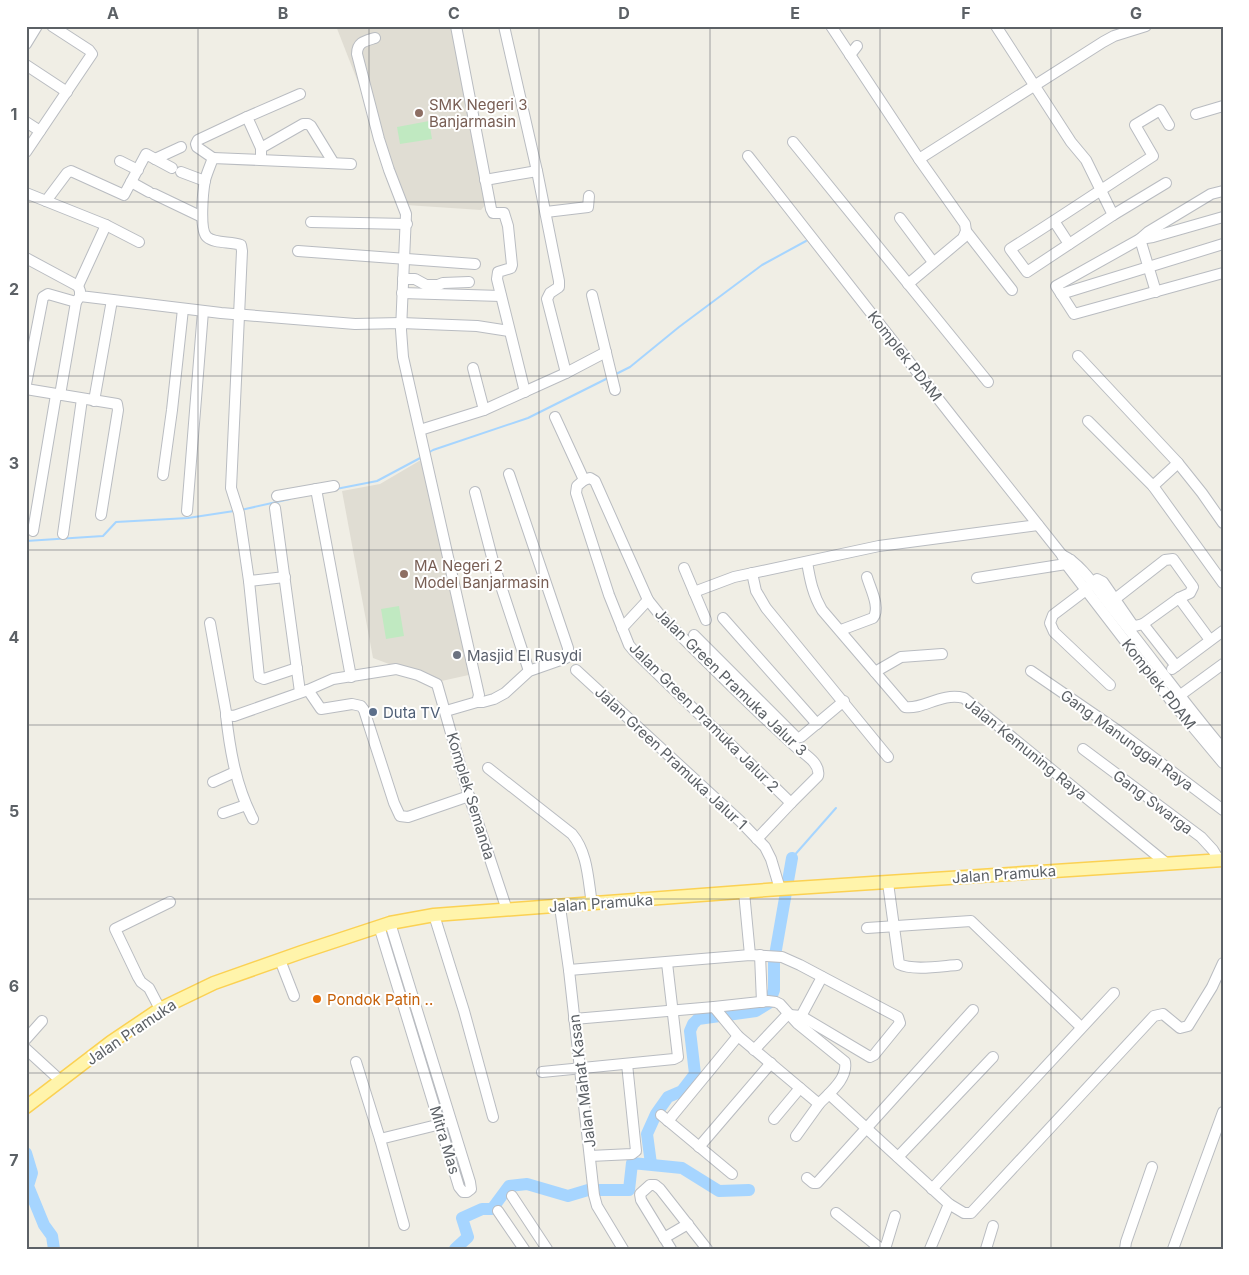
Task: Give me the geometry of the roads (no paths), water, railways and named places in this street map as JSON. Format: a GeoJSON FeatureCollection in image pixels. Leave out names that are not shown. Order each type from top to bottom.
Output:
{"type":"FeatureCollection","features":[{"type":"Feature","properties":{"kind":"main road","name":"Jalan Pramuka"},"geometry":{"type":"LineString","coordinates":[[26,1107],[111,1042],[160,1009],[214,983],[384,924],[434,915],[782,889],[1221,860]]}},
{"type":"Feature","properties":{"kind":"street"},"geometry":{"type":"LineString","coordinates":[[26,44],[37,26]]}},
{"type":"Feature","properties":{"kind":"street"},"geometry":{"type":"LineString","coordinates":[[26,152],[90,60],[92,53],[52,26]]}},
{"type":"Feature","properties":{"kind":"street"},"geometry":{"type":"LineString","coordinates":[[456,26],[492,212],[504,213],[508,226],[512,265],[511,268],[501,270],[497,274],[525,392]]}},
{"type":"Feature","properties":{"kind":"street"},"geometry":{"type":"LineString","coordinates":[[504,26],[546,212],[559,281],[559,287],[548,296],[548,306],[566,373]]}},
{"type":"Feature","properties":{"kind":"street"},"geometry":{"type":"LineString","coordinates":[[830,26],[854,51],[919,159],[965,224],[966,230],[1012,290]]}},
{"type":"Feature","properties":{"kind":"street"},"geometry":{"type":"LineString","coordinates":[[996,26],[1033,86],[1071,142],[1086,160],[1113,215]]}},
{"type":"Feature","properties":{"kind":"street"},"geometry":{"type":"LineString","coordinates":[[919,159],[1117,35],[1146,26]]}},
{"type":"Feature","properties":{"kind":"street"},"geometry":{"type":"LineString","coordinates":[[375,38],[361,42],[356,54],[379,139],[405,209],[407,224],[401,323],[403,357],[475,670],[479,695],[477,702]]}},
{"type":"Feature","properties":{"kind":"street"},"geometry":{"type":"LineString","coordinates":[[26,65],[67,92]]}},
{"type":"Feature","properties":{"kind":"street"},"geometry":{"type":"LineString","coordinates":[[300,94],[198,140],[196,144],[213,158],[351,164]]}},
{"type":"Feature","properties":{"kind":"street"},"geometry":{"type":"LineString","coordinates":[[1196,114],[1223,106]]}},
{"type":"Feature","properties":{"kind":"street"},"geometry":{"type":"LineString","coordinates":[[1166,182],[1027,272],[1010,249],[1153,156],[1136,125],[1160,110],[1169,125]]}},
{"type":"Feature","properties":{"kind":"street"},"geometry":{"type":"LineString","coordinates":[[247,118],[261,148],[260,160]]}},
{"type":"Feature","properties":{"kind":"street"},"geometry":{"type":"LineString","coordinates":[[26,122],[40,131]]}},
{"type":"Feature","properties":{"kind":"street"},"geometry":{"type":"LineString","coordinates":[[261,148],[303,124],[308,124],[332,162]]}},
{"type":"Feature","properties":{"kind":"street"},"geometry":{"type":"LineString","coordinates":[[793,142],[988,382]]}},
{"type":"Feature","properties":{"kind":"street"},"geometry":{"type":"LineString","coordinates":[[155,159],[182,147]]}},
{"type":"Feature","properties":{"kind":"street"},"geometry":{"type":"LineString","coordinates":[[46,200],[67,173],[71,171],[124,195],[146,154],[176,170],[205,181]]}},
{"type":"Feature","properties":{"kind":"street","name":"Komplek PDAM"},"geometry":{"type":"LineString","coordinates":[[748,156],[1038,525],[1089,587],[1199,728],[1223,763]]}},
{"type":"Feature","properties":{"kind":"street"},"geometry":{"type":"LineString","coordinates":[[213,158],[205,181],[202,217],[204,232],[208,238],[238,244],[242,247],[231,488],[239,510],[259,677],[264,679],[297,668]]}},
{"type":"Feature","properties":{"kind":"street"},"geometry":{"type":"LineString","coordinates":[[120,161],[138,170]]}},
{"type":"Feature","properties":{"kind":"street"},"geometry":{"type":"LineString","coordinates":[[485,180],[537,171]]}},
{"type":"Feature","properties":{"kind":"street"},"geometry":{"type":"LineString","coordinates":[[131,182],[202,217]]}},
{"type":"Feature","properties":{"kind":"street"},"geometry":{"type":"LineString","coordinates":[[1222,193],[1211,194],[1148,232],[1140,239],[1056,286],[1074,314],[1223,273]]}},
{"type":"Feature","properties":{"kind":"street"},"geometry":{"type":"LineString","coordinates":[[27,194],[106,225],[139,242]]}},
{"type":"Feature","properties":{"kind":"street"},"geometry":{"type":"LineString","coordinates":[[546,212],[588,207],[589,196]]}},
{"type":"Feature","properties":{"kind":"street"},"geometry":{"type":"LineString","coordinates":[[1140,239],[1223,217]]}},
{"type":"Feature","properties":{"kind":"street"},"geometry":{"type":"LineString","coordinates":[[900,218],[933,262]]}},
{"type":"Feature","properties":{"kind":"street"},"geometry":{"type":"LineString","coordinates":[[1054,221],[1069,244]]}},
{"type":"Feature","properties":{"kind":"street"},"geometry":{"type":"LineString","coordinates":[[311,222],[407,224]]}},
{"type":"Feature","properties":{"kind":"street"},"geometry":{"type":"LineString","coordinates":[[33,531],[78,295],[106,225]]}},
{"type":"Feature","properties":{"kind":"street"},"geometry":{"type":"LineString","coordinates":[[908,284],[963,238],[966,230]]}},
{"type":"Feature","properties":{"kind":"street"},"geometry":{"type":"LineString","coordinates":[[1140,239],[1156,292]]}},
{"type":"Feature","properties":{"kind":"street"},"geometry":{"type":"LineString","coordinates":[[1061,294],[1223,244]]}},
{"type":"Feature","properties":{"kind":"street"},"geometry":{"type":"LineString","coordinates":[[298,251],[476,264]]}},
{"type":"Feature","properties":{"kind":"street"},"geometry":{"type":"LineString","coordinates":[[26,258],[78,295]]}},
{"type":"Feature","properties":{"kind":"street"},"geometry":{"type":"LineString","coordinates":[[403,279],[415,279],[426,285],[438,285],[444,282],[469,282]]}},
{"type":"Feature","properties":{"kind":"street"},"geometry":{"type":"LineString","coordinates":[[402,293],[501,296]]}},
{"type":"Feature","properties":{"kind":"street"},"geometry":{"type":"LineString","coordinates":[[26,384],[43,297],[48,294],[78,295],[238,315],[355,324],[401,323],[477,326],[509,331]]}},
{"type":"Feature","properties":{"kind":"street"},"geometry":{"type":"LineString","coordinates":[[592,295],[613,381]]}},
{"type":"Feature","properties":{"kind":"street"},"geometry":{"type":"LineString","coordinates":[[94,401],[112,300]]}},
{"type":"Feature","properties":{"kind":"street"},"geometry":{"type":"LineString","coordinates":[[163,475],[183,309]]}},
{"type":"Feature","properties":{"kind":"street"},"geometry":{"type":"LineString","coordinates":[[187,511],[203,311]]}},
{"type":"Feature","properties":{"kind":"street"},"geometry":{"type":"LineString","coordinates":[[420,430],[484,410],[566,373],[606,352]]}},
{"type":"Feature","properties":{"kind":"street"},"geometry":{"type":"LineString","coordinates":[[1078,356],[1178,463],[1206,498],[1223,524]]}},
{"type":"Feature","properties":{"kind":"street"},"geometry":{"type":"LineString","coordinates":[[473,368],[484,410]]}},
{"type":"Feature","properties":{"kind":"street"},"geometry":{"type":"LineString","coordinates":[[26,389],[117,404],[118,410],[101,515]]}},
{"type":"Feature","properties":{"kind":"street"},"geometry":{"type":"LineString","coordinates":[[63,534],[82,399]]}},
{"type":"Feature","properties":{"kind":"street"},"geometry":{"type":"LineString","coordinates":[[555,417],[584,480]]}},
{"type":"Feature","properties":{"kind":"street"},"geometry":{"type":"LineString","coordinates":[[1088,421],[1153,486],[1223,583]]}},
{"type":"Feature","properties":{"kind":"street"},"geometry":{"type":"LineString","coordinates":[[1153,486],[1178,463]]}},
{"type":"Feature","properties":{"kind":"street"},"geometry":{"type":"LineString","coordinates":[[446,711],[494,699],[504,693],[529,671],[566,658],[568,652],[509,474]]}},
{"type":"Feature","properties":{"kind":"street","name":"Jalan Green Pramuka Jalur 3"},"geometry":{"type":"LineString","coordinates":[[584,480],[590,478],[595,481],[648,600],[660,615],[816,765],[819,772],[818,776],[791,803]]}},
{"type":"Feature","properties":{"kind":"street","name":"Jalan Green Pramuka Jalur 2"},"geometry":{"type":"LineString","coordinates":[[584,480],[577,486],[576,493],[625,637],[634,652],[791,803],[757,839]]}},
{"type":"Feature","properties":{"kind":"street"},"geometry":{"type":"LineString","coordinates":[[277,496],[316,492],[334,486]]}},
{"type":"Feature","properties":{"kind":"street"},"geometry":{"type":"LineString","coordinates":[[226,715],[234,716],[333,679],[350,678],[316,492]]}},
{"type":"Feature","properties":{"kind":"street"},"geometry":{"type":"LineString","coordinates":[[475,492],[494,564],[529,671]]}},
{"type":"Feature","properties":{"kind":"street"},"geometry":{"type":"LineString","coordinates":[[275,508],[297,668],[304,691],[321,709],[352,704],[361,706],[400,816],[408,818],[469,796]]}},
{"type":"Feature","properties":{"kind":"street"},"geometry":{"type":"LineString","coordinates":[[694,592],[717,582],[752,573],[887,545],[1038,525]]}},
{"type":"Feature","properties":{"kind":"street"},"geometry":{"type":"LineString","coordinates":[[1110,685],[1050,627],[1050,619],[1053,615],[1097,579],[1101,580],[1115,600],[1132,624],[1135,626],[1143,624],[1179,598],[1190,593],[1193,585],[1175,561],[1171,559],[1166,560],[1115,600]]}},
{"type":"Feature","properties":{"kind":"street"},"geometry":{"type":"LineString","coordinates":[[977,578],[1067,560]]}},
{"type":"Feature","properties":{"kind":"street","name":"Jalan Kemuning Raya"},"geometry":{"type":"LineString","coordinates":[[807,562],[817,602],[905,707],[912,708],[947,696],[959,696],[968,700],[1166,863]]}},
{"type":"Feature","properties":{"kind":"street"},"geometry":{"type":"LineString","coordinates":[[684,568],[706,620]]}},
{"type":"Feature","properties":{"kind":"street"},"geometry":{"type":"LineString","coordinates":[[752,573],[756,591],[766,608],[888,757]]}},
{"type":"Feature","properties":{"kind":"street"},"geometry":{"type":"LineString","coordinates":[[249,581],[285,577]]}},
{"type":"Feature","properties":{"kind":"street"},"geometry":{"type":"LineString","coordinates":[[841,630],[874,618],[876,615],[867,577]]}},
{"type":"Feature","properties":{"kind":"street"},"geometry":{"type":"LineString","coordinates":[[1179,598],[1210,640]]}},
{"type":"Feature","properties":{"kind":"street"},"geometry":{"type":"LineString","coordinates":[[622,628],[648,600]]}},
{"type":"Feature","properties":{"kind":"street"},"geometry":{"type":"LineString","coordinates":[[723,618],[817,724]]}},
{"type":"Feature","properties":{"kind":"street"},"geometry":{"type":"LineString","coordinates":[[210,623],[235,772],[246,805],[254,819]]}},
{"type":"Feature","properties":{"kind":"street"},"geometry":{"type":"LineString","coordinates":[[1143,624],[1176,666]]}},
{"type":"Feature","properties":{"kind":"street"},"geometry":{"type":"LineString","coordinates":[[1160,678],[1223,631]]}},
{"type":"Feature","properties":{"kind":"street"},"geometry":{"type":"LineString","coordinates":[[694,635],[795,737],[801,737],[844,702]]}},
{"type":"Feature","properties":{"kind":"street"},"geometry":{"type":"LineString","coordinates":[[875,672],[901,657],[942,654]]}},
{"type":"Feature","properties":{"kind":"street","name":"Komplek Semanda"},"geometry":{"type":"LineString","coordinates":[[350,678],[396,669],[435,682],[446,711],[469,796],[507,910]]}},
{"type":"Feature","properties":{"kind":"street","name":"Jalan Green Pramuka Jalur 1"},"geometry":{"type":"LineString","coordinates":[[576,670],[740,821],[765,847],[782,889]]}},
{"type":"Feature","properties":{"kind":"street"},"geometry":{"type":"LineString","coordinates":[[1176,699],[1221,670]]}},
{"type":"Feature","properties":{"kind":"street","name":"Gang Manunggal Raya"},"geometry":{"type":"LineString","coordinates":[[1031,671],[1116,730],[1223,810]]}},
{"type":"Feature","properties":{"kind":"street","name":"Komplek PDAM"},"geometry":{"type":"LineString","coordinates":[[1199,728],[1223,749]]}},
{"type":"Feature","properties":{"kind":"street","name":"Gang Swarga"},"geometry":{"type":"LineString","coordinates":[[1083,749],[1201,837],[1221,860]]}},
{"type":"Feature","properties":{"kind":"street"},"geometry":{"type":"LineString","coordinates":[[488,768],[572,834],[578,841],[583,849],[592,904]]}},
{"type":"Feature","properties":{"kind":"street"},"geometry":{"type":"LineString","coordinates":[[213,782],[235,772]]}},
{"type":"Feature","properties":{"kind":"street"},"geometry":{"type":"LineString","coordinates":[[223,813],[246,805]]}},
{"type":"Feature","properties":{"kind":"street"},"geometry":{"type":"LineString","coordinates":[[888,883],[900,965],[917,967],[957,965]]}},
{"type":"Feature","properties":{"kind":"street"},"geometry":{"type":"LineString","coordinates":[[744,892],[760,955],[767,1001]]}},
{"type":"Feature","properties":{"kind":"street"},"geometry":{"type":"LineString","coordinates":[[160,1009],[149,988],[138,977],[115,929],[170,902]]}},
{"type":"Feature","properties":{"kind":"street","name":"Jalan Mahat Kasan"},"geometry":{"type":"LineString","coordinates":[[560,907],[569,970],[593,1190],[597,1206],[624,1249]]}},
{"type":"Feature","properties":{"kind":"street"},"geometry":{"type":"LineString","coordinates":[[434,915],[464,1011],[493,1117]]}},
{"type":"Feature","properties":{"kind":"street"},"geometry":{"type":"LineString","coordinates":[[867,928],[971,921],[1081,1028]]}},
{"type":"Feature","properties":{"kind":"street","name":"Mitra Mas"},"geometry":{"type":"LineString","coordinates":[[384,924],[421,1042],[451,1122],[470,1182],[470,1189],[467,1192],[462,1192],[459,1187],[440,1124],[421,1042]]}},
{"type":"Feature","properties":{"kind":"street"},"geometry":{"type":"LineString","coordinates":[[569,970],[760,955],[782,958],[898,1016],[900,1023],[874,1055],[870,1057],[794,1017]]}},
{"type":"Feature","properties":{"kind":"street"},"geometry":{"type":"LineString","coordinates":[[280,960],[294,996]]}},
{"type":"Feature","properties":{"kind":"street"},"geometry":{"type":"LineString","coordinates":[[542,1072],[674,1059],[678,1057],[667,963]]}},
{"type":"Feature","properties":{"kind":"street"},"geometry":{"type":"LineString","coordinates":[[829,1094],[948,1204],[964,1213],[973,1212],[1154,1016],[1163,1014],[1180,1028],[1188,1026],[1212,987],[1223,963]]}},
{"type":"Feature","properties":{"kind":"street"},"geometry":{"type":"LineString","coordinates":[[754,1050],[794,1017],[822,977]]}},
{"type":"Feature","properties":{"kind":"street"},"geometry":{"type":"LineString","coordinates":[[932,1189],[1114,993]]}},
{"type":"Feature","properties":{"kind":"street"},"geometry":{"type":"LineString","coordinates":[[574,1019],[673,1010],[718,1012],[767,1001],[780,1004],[845,1062],[845,1073],[796,1136]]}},
{"type":"Feature","properties":{"kind":"street"},"geometry":{"type":"LineString","coordinates":[[807,1178],[813,1184],[817,1183],[973,1010]]}},
{"type":"Feature","properties":{"kind":"street"},"geometry":{"type":"LineString","coordinates":[[718,1012],[738,1036],[820,1104]]}},
{"type":"Feature","properties":{"kind":"street"},"geometry":{"type":"LineString","coordinates":[[26,1039],[42,1021]]}},
{"type":"Feature","properties":{"kind":"street"},"geometry":{"type":"LineString","coordinates":[[732,1174],[664,1118],[738,1036]]}},
{"type":"Feature","properties":{"kind":"street"},"geometry":{"type":"LineString","coordinates":[[26,1049],[61,1081]]}},
{"type":"Feature","properties":{"kind":"street"},"geometry":{"type":"LineString","coordinates":[[898,1157],[993,1056]]}},
{"type":"Feature","properties":{"kind":"street"},"geometry":{"type":"LineString","coordinates":[[356,1062],[404,1225]]}},
{"type":"Feature","properties":{"kind":"street"},"geometry":{"type":"LineString","coordinates":[[590,1156],[632,1154],[636,1151],[627,1064]]}},
{"type":"Feature","properties":{"kind":"street"},"geometry":{"type":"LineString","coordinates":[[700,1147],[771,1064]]}},
{"type":"Feature","properties":{"kind":"street"},"geometry":{"type":"LineString","coordinates":[[774,1119],[800,1088]]}},
{"type":"Feature","properties":{"kind":"street"},"geometry":{"type":"LineString","coordinates":[[1173,1249],[1223,1112]]}},
{"type":"Feature","properties":{"kind":"street"},"geometry":{"type":"LineString","coordinates":[[380,1139],[451,1122]]}},
{"type":"Feature","properties":{"kind":"street"},"geometry":{"type":"LineString","coordinates":[[1125,1249],[1152,1167]]}},
{"type":"Feature","properties":{"kind":"street"},"geometry":{"type":"LineString","coordinates":[[671,1249],[640,1197],[642,1190],[650,1185],[660,1189],[707,1249]]}},
{"type":"Feature","properties":{"kind":"street"},"geometry":{"type":"LineString","coordinates":[[512,1196],[547,1249]]}},
{"type":"Feature","properties":{"kind":"street"},"geometry":{"type":"LineString","coordinates":[[930,1249],[948,1204]]}},
{"type":"Feature","properties":{"kind":"street"},"geometry":{"type":"LineString","coordinates":[[498,1211],[524,1249]]}},
{"type":"Feature","properties":{"kind":"street"},"geometry":{"type":"LineString","coordinates":[[836,1213],[880,1249]]}},
{"type":"Feature","properties":{"kind":"street"},"geometry":{"type":"LineString","coordinates":[[885,1249],[896,1216]]}},
{"type":"Feature","properties":{"kind":"street"},"geometry":{"type":"LineString","coordinates":[[664,1238],[688,1224]]}},
{"type":"Feature","properties":{"kind":"street"},"geometry":{"type":"LineString","coordinates":[[986,1249],[993,1226]]}},
{"type":"Feature","properties":{"kind":"waterway"},"geometry":{"type":"LineString","coordinates":[[614,375],[630,367],[679,327],[762,265],[806,241]]}},
{"type":"Feature","properties":{"kind":"waterway"},"geometry":{"type":"LineString","coordinates":[[428,453],[528,418],[608,378]]}},
{"type":"Feature","properties":{"kind":"waterway"},"geometry":{"type":"LineString","coordinates":[[336,489],[377,481],[422,457]]}},
{"type":"Feature","properties":{"kind":"waterway"},"geometry":{"type":"LineString","coordinates":[[241,510],[290,499]]}},
{"type":"Feature","properties":{"kind":"waterway"},"geometry":{"type":"LineString","coordinates":[[26,541],[103,536],[116,522],[188,518],[234,511]]}},
{"type":"Feature","properties":{"kind":"waterway"},"geometry":{"type":"LineString","coordinates":[[792,858],[836,808]]}},
{"type":"Feature","properties":{"kind":"waterway"},"geometry":{"type":"LineString","coordinates":[[651,1164],[647,1134],[656,1114],[668,1097],[682,1091],[695,1074],[690,1031],[693,1024],[698,1019],[756,1011],[769,1003],[774,990],[774,961],[792,858]]}},
{"type":"Feature","properties":{"kind":"waterway"},"geometry":{"type":"LineString","coordinates":[[26,1153],[32,1173],[28,1186],[44,1225],[52,1236],[54,1249]]}},
{"type":"Feature","properties":{"kind":"waterway"},"geometry":{"type":"LineString","coordinates":[[455,1249],[468,1237],[462,1218],[482,1209],[492,1209],[509,1186],[527,1184],[568,1196],[588,1190],[629,1190],[632,1163],[682,1168],[719,1191],[749,1190]]}},
{"type":"Feature","properties":{"kind":"place","name":"SMK Negeri 3 Banjarmasin"},"geometry":{"type":"Point","coordinates":[419,113]}},
{"type":"Feature","properties":{"kind":"place","name":"MA Negeri 2 Model Banjarmasin"},"geometry":{"type":"Point","coordinates":[404,574]}},
{"type":"Feature","properties":{"kind":"place","name":"Masjid El Rusydi"},"geometry":{"type":"Point","coordinates":[457,655]}},
{"type":"Feature","properties":{"kind":"place","name":"Duta TV"},"geometry":{"type":"Point","coordinates":[373,712]}},
{"type":"Feature","properties":{"kind":"place","name":"Pondok Patin .."},"geometry":{"type":"Point","coordinates":[317,999]}}]}
